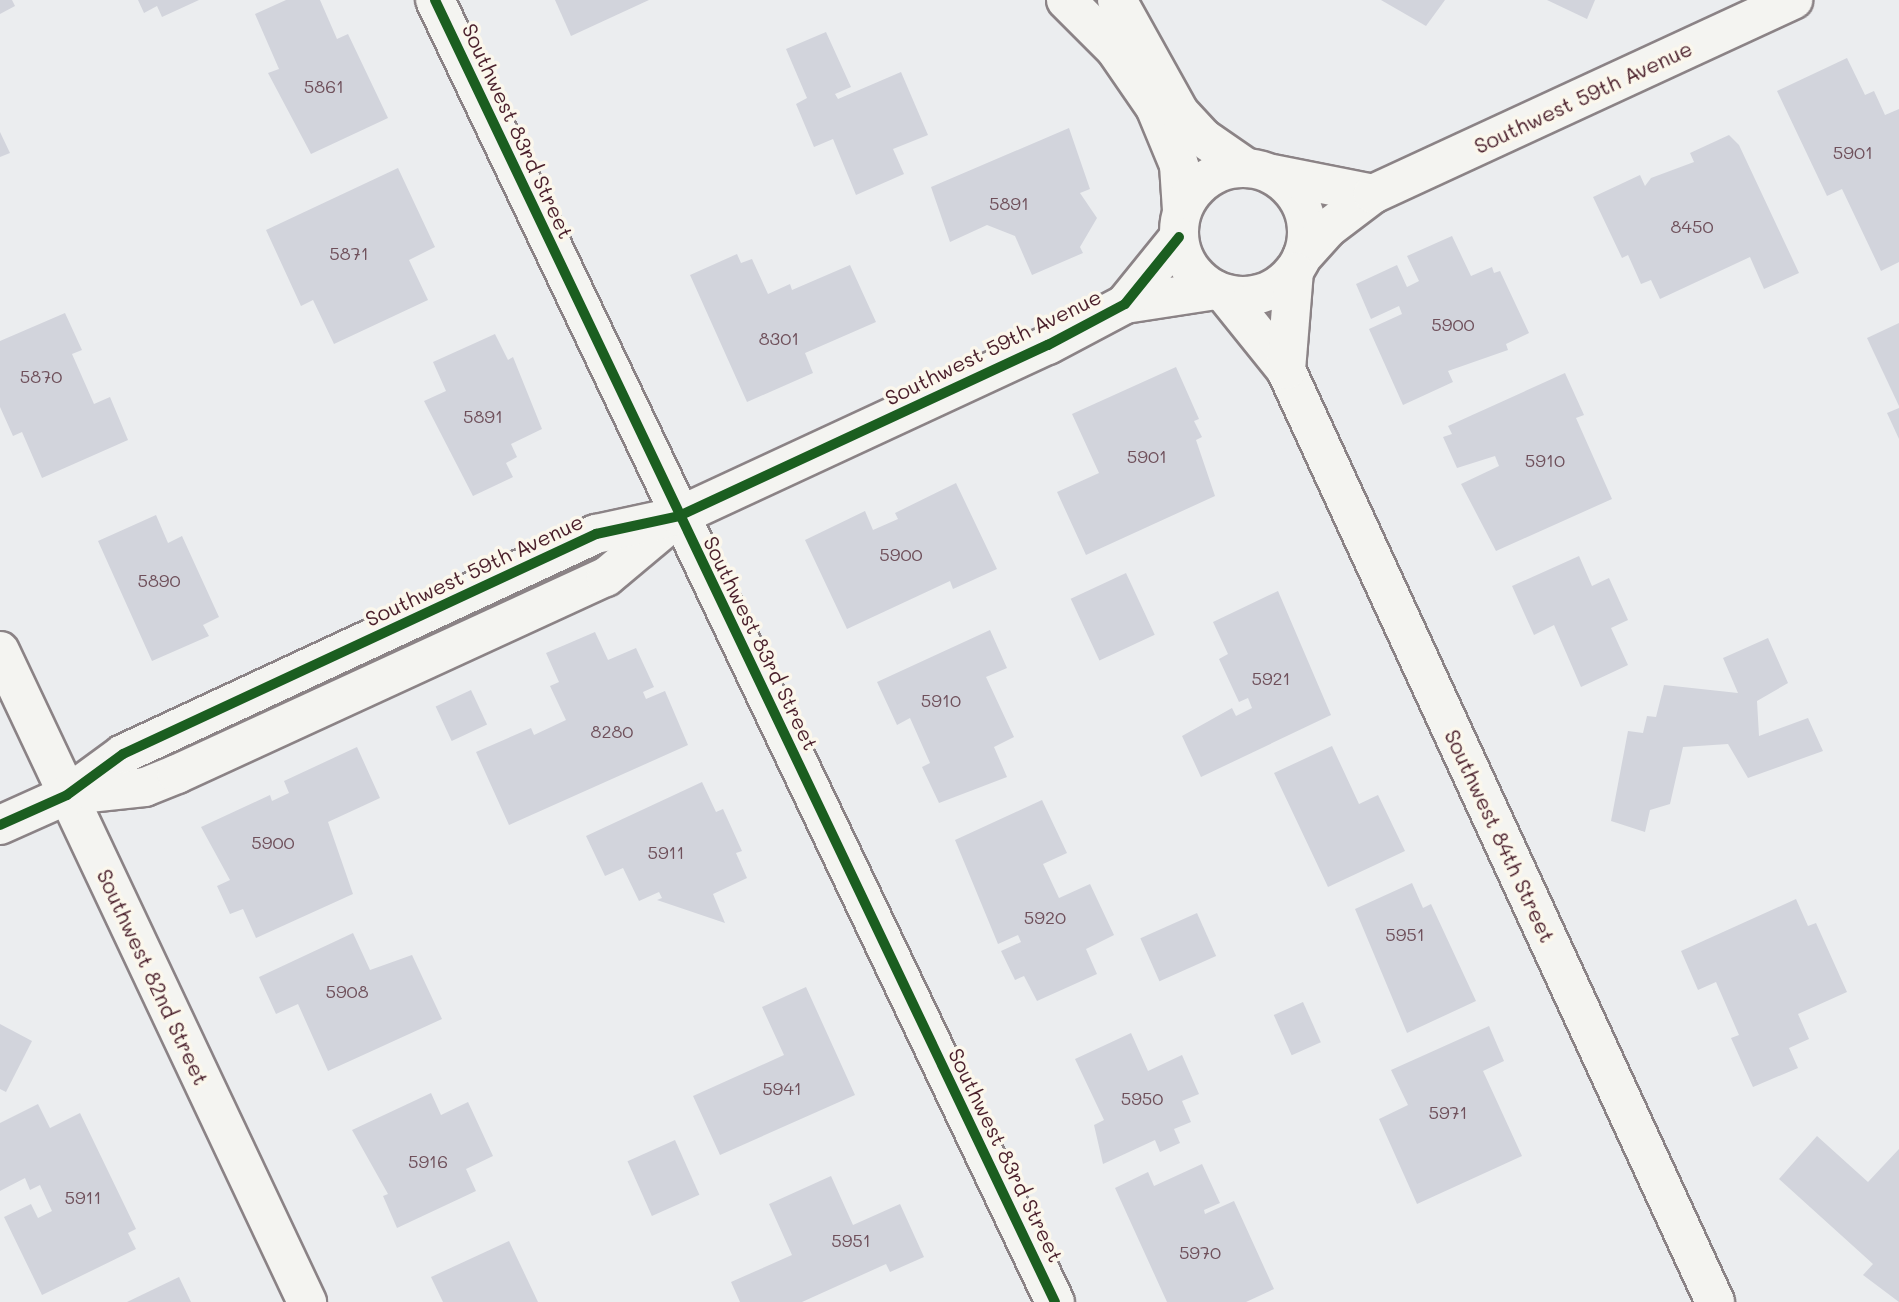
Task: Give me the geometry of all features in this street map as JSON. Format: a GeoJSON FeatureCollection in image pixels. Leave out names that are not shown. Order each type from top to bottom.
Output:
{"type":"FeatureCollection","features":[{"type":"Feature","properties":{"kind":"street","name":"Southwest 83rd Street"},"geometry":{"type":"LineString","coordinates":[[435,0],[1055,1302]]}},
{"type":"Feature","properties":{"kind":"street"},"geometry":{"type":"LineString","coordinates":[[1066,0],[1115,49],[1155,107],[1177,155],[1180,223],[1191,268],[1220,292],[1264,293],[1298,264],[1307,219],[1299,200],[1258,170],[1203,138],[1180,114],[1117,0]]}},
{"type":"Feature","properties":{"kind":"street","name":"Southwest 59th Avenue"},"geometry":{"type":"LineString","coordinates":[[1298,264],[1327,229],[1373,194],[1791,1]]}},
{"type":"Feature","properties":{"kind":"street"},"geometry":{"type":"LineString","coordinates":[[1180,223],[1207,178],[1258,170],[1373,194]]}},
{"type":"Feature","properties":{"kind":"street","name":"Southwest 59th Avenue"},"geometry":{"type":"LineString","coordinates":[[1125,304],[1180,223]]}},
{"type":"Feature","properties":{"kind":"street","name":"Southwest 84th Street"},"geometry":{"type":"LineString","coordinates":[[1286,370],[1298,264]]}},
{"type":"Feature","properties":{"kind":"street","name":"Southwest 59th Avenue"},"geometry":{"type":"LineString","coordinates":[[0,825],[68,795],[123,754],[596,534],[679,516],[1125,304],[1220,292]]}},
{"type":"Feature","properties":{"kind":"street","name":"Southwest 84th Street"},"geometry":{"type":"LineString","coordinates":[[1220,292],[1286,370],[1715,1302]]}},
{"type":"Feature","properties":{"kind":"street","name":"Southwest 82nd Street"},"geometry":{"type":"LineString","coordinates":[[0,651],[307,1302]]}},
{"type":"Feature","properties":{"kind":"building"},"geometry":{"type":"Polygon","coordinates":[[[0,0],[12,0],[15,6],[0,14],[0,0]]]}},
{"type":"Feature","properties":{"kind":"building"},"geometry":{"type":"Polygon","coordinates":[[[138,0],[199,0],[162,17],[157,6],[144,13],[138,0]]]}},
{"type":"Feature","properties":{"kind":"building"},"geometry":{"type":"Polygon","coordinates":[[[286,0],[320,0],[337,39],[348,34],[388,118],[311,154],[268,73],[279,69],[255,14],[286,0]]]}},
{"type":"Feature","properties":{"kind":"building"},"geometry":{"type":"Polygon","coordinates":[[[555,0],[649,0],[571,36],[555,0]]]}},
{"type":"Feature","properties":{"kind":"building"},"geometry":{"type":"Polygon","coordinates":[[[1381,0],[1445,0],[1426,26],[1381,0]]]}},
{"type":"Feature","properties":{"kind":"building"},"geometry":{"type":"Polygon","coordinates":[[[1547,0],[1595,0],[1587,19],[1547,0]]]}},
{"type":"Feature","properties":{"kind":"building"},"geometry":{"type":"Polygon","coordinates":[[[826,32],[851,87],[835,94],[838,99],[901,72],[928,135],[893,149],[904,174],[856,195],[833,139],[814,147],[796,104],[807,98],[786,49],[826,32]]]}},
{"type":"Feature","properties":{"kind":"building"},"geometry":{"type":"Polygon","coordinates":[[[1847,58],[1865,95],[1874,91],[1885,115],[1899,109],[1899,262],[1881,271],[1842,189],[1827,196],[1777,91],[1847,58]]]}},
{"type":"Feature","properties":{"kind":"building"},"geometry":{"type":"Polygon","coordinates":[[[1069,128],[1090,189],[1080,193],[1097,218],[1080,247],[1083,253],[1032,275],[1015,236],[987,225],[950,242],[931,187],[1069,128]]]}},
{"type":"Feature","properties":{"kind":"building"},"geometry":{"type":"Polygon","coordinates":[[[0,132],[10,153],[0,157],[0,132]]]}},
{"type":"Feature","properties":{"kind":"building"},"geometry":{"type":"Polygon","coordinates":[[[1729,135],[1739,145],[1799,273],[1764,289],[1750,257],[1660,299],[1651,280],[1641,284],[1628,255],[1622,258],[1593,197],[1640,175],[1645,186],[1651,178],[1694,162],[1690,153],[1729,135]]]}},
{"type":"Feature","properties":{"kind":"building"},"geometry":{"type":"Polygon","coordinates":[[[398,168],[435,247],[409,260],[428,300],[334,344],[313,300],[301,306],[266,230],[398,168]]]}},
{"type":"Feature","properties":{"kind":"building"},"geometry":{"type":"Polygon","coordinates":[[[1452,236],[1471,276],[1492,267],[1494,273],[1500,271],[1529,333],[1506,344],[1508,350],[1448,371],[1453,382],[1403,405],[1369,329],[1402,314],[1399,306],[1371,319],[1356,284],[1397,265],[1407,287],[1419,281],[1407,256],[1452,236]]]}},
{"type":"Feature","properties":{"kind":"building"},"geometry":{"type":"Polygon","coordinates":[[[737,254],[741,263],[752,259],[768,294],[790,284],[792,290],[850,265],[876,322],[805,353],[813,373],[747,402],[690,275],[737,254]]]}},
{"type":"Feature","properties":{"kind":"building"},"geometry":{"type":"Polygon","coordinates":[[[65,313],[82,350],[72,354],[94,404],[110,397],[128,440],[42,478],[22,432],[13,436],[0,407],[0,341],[65,313]]]}},
{"type":"Feature","properties":{"kind":"building"},"geometry":{"type":"Polygon","coordinates":[[[1899,323],[1899,406],[1867,338],[1899,323]]]}},
{"type":"Feature","properties":{"kind":"building"},"geometry":{"type":"Polygon","coordinates":[[[495,334],[508,360],[513,357],[542,429],[511,444],[517,457],[506,463],[513,477],[473,496],[424,401],[446,391],[433,362],[495,334]]]}},
{"type":"Feature","properties":{"kind":"building"},"geometry":{"type":"Polygon","coordinates":[[[1176,367],[1199,419],[1194,421],[1202,437],[1196,440],[1215,496],[1086,555],[1057,492],[1099,473],[1072,414],[1176,367]]]}},
{"type":"Feature","properties":{"kind":"building"},"geometry":{"type":"Polygon","coordinates":[[[1565,373],[1584,415],[1576,418],[1612,499],[1496,551],[1461,484],[1499,466],[1495,456],[1457,468],[1443,437],[1452,434],[1448,426],[1565,373]]]}},
{"type":"Feature","properties":{"kind":"building"},"geometry":{"type":"Polygon","coordinates":[[[1899,408],[1899,439],[1887,413],[1899,408]]]}},
{"type":"Feature","properties":{"kind":"building"},"geometry":{"type":"Polygon","coordinates":[[[956,483],[997,569],[953,589],[950,581],[847,629],[805,540],[865,511],[873,530],[898,519],[895,513],[956,483]]]}},
{"type":"Feature","properties":{"kind":"building"},"geometry":{"type":"Polygon","coordinates":[[[156,515],[168,543],[182,536],[219,617],[203,625],[209,636],[152,661],[98,541],[156,515]]]}},
{"type":"Feature","properties":{"kind":"building"},"geometry":{"type":"Polygon","coordinates":[[[1579,556],[1592,586],[1609,578],[1628,620],[1611,628],[1628,665],[1581,687],[1554,625],[1534,635],[1512,586],[1579,556]]]}},
{"type":"Feature","properties":{"kind":"building"},"geometry":{"type":"Polygon","coordinates":[[[1126,573],[1155,635],[1099,660],[1071,599],[1126,573]]]}},
{"type":"Feature","properties":{"kind":"building"},"geometry":{"type":"Polygon","coordinates":[[[1278,591],[1331,715],[1201,777],[1182,736],[1232,708],[1236,716],[1252,708],[1248,698],[1239,702],[1219,659],[1228,654],[1213,622],[1278,591]]]}},
{"type":"Feature","properties":{"kind":"building"},"geometry":{"type":"Polygon","coordinates":[[[990,630],[1007,668],[986,677],[1014,737],[994,747],[1007,777],[939,803],[922,767],[930,763],[910,718],[897,725],[877,682],[990,630]]]}},
{"type":"Feature","properties":{"kind":"building"},"geometry":{"type":"Polygon","coordinates":[[[595,632],[608,660],[636,648],[654,687],[643,692],[646,699],[665,691],[688,745],[509,825],[476,752],[531,728],[534,735],[566,720],[550,686],[559,682],[546,653],[595,632]]]}},
{"type":"Feature","properties":{"kind":"building"},"geometry":{"type":"Polygon","coordinates":[[[1768,638],[1788,683],[1757,701],[1759,736],[1808,718],[1823,751],[1748,778],[1728,744],[1683,747],[1670,804],[1650,810],[1645,832],[1611,821],[1628,731],[1643,733],[1647,716],[1656,717],[1664,685],[1738,693],[1723,658],[1768,638]]]}},
{"type":"Feature","properties":{"kind":"building"},"geometry":{"type":"Polygon","coordinates":[[[471,690],[487,724],[452,741],[436,706],[471,690]]]}},
{"type":"Feature","properties":{"kind":"building"},"geometry":{"type":"Polygon","coordinates":[[[1332,746],[1359,804],[1378,795],[1405,851],[1328,887],[1274,773],[1332,746]]]}},
{"type":"Feature","properties":{"kind":"building"},"geometry":{"type":"Polygon","coordinates":[[[357,747],[380,798],[328,822],[353,894],[256,938],[243,909],[230,914],[217,886],[230,880],[201,827],[270,795],[272,801],[289,793],[284,781],[357,747]]]}},
{"type":"Feature","properties":{"kind":"building"},"geometry":{"type":"Polygon","coordinates":[[[702,782],[716,812],[723,809],[742,851],[736,853],[747,878],[713,894],[725,923],[657,900],[662,898],[659,892],[639,901],[623,868],[605,876],[586,836],[702,782]]]}},
{"type":"Feature","properties":{"kind":"building"},"geometry":{"type":"Polygon","coordinates":[[[1042,800],[1067,853],[1043,864],[1059,898],[1090,884],[1114,935],[1086,949],[1097,974],[1037,1001],[1024,976],[1015,980],[1001,951],[1021,942],[1018,935],[998,944],[955,840],[1042,800]]]}},
{"type":"Feature","properties":{"kind":"building"},"geometry":{"type":"Polygon","coordinates":[[[1412,883],[1423,908],[1431,904],[1476,1001],[1407,1033],[1355,909],[1412,883]]]}},
{"type":"Feature","properties":{"kind":"building"},"geometry":{"type":"Polygon","coordinates":[[[1796,899],[1808,926],[1816,923],[1847,992],[1798,1014],[1809,1039],[1789,1048],[1798,1068],[1753,1087],[1731,1038],[1739,1035],[1716,982],[1698,990],[1681,951],[1796,899]]]}},
{"type":"Feature","properties":{"kind":"building"},"geometry":{"type":"Polygon","coordinates":[[[1197,913],[1216,956],[1159,981],[1140,938],[1197,913]]]}},
{"type":"Feature","properties":{"kind":"building"},"geometry":{"type":"Polygon","coordinates":[[[353,933],[370,970],[412,955],[442,1019],[328,1071],[298,1004],[276,1014],[259,977],[353,933]]]}},
{"type":"Feature","properties":{"kind":"building"},"geometry":{"type":"Polygon","coordinates":[[[806,987],[855,1095],[720,1155],[693,1096],[784,1055],[762,1007],[806,987]]]}},
{"type":"Feature","properties":{"kind":"building"},"geometry":{"type":"Polygon","coordinates":[[[1303,1002],[1321,1042],[1292,1055],[1274,1015],[1303,1002]]]}},
{"type":"Feature","properties":{"kind":"building"},"geometry":{"type":"Polygon","coordinates":[[[0,1024],[32,1041],[6,1092],[0,1089],[0,1024]]]}},
{"type":"Feature","properties":{"kind":"building"},"geometry":{"type":"Polygon","coordinates":[[[1489,1026],[1504,1061],[1483,1071],[1522,1156],[1417,1204],[1379,1119],[1408,1105],[1391,1070],[1489,1026]]]}},
{"type":"Feature","properties":{"kind":"building"},"geometry":{"type":"Polygon","coordinates":[[[1131,1033],[1148,1071],[1182,1055],[1199,1094],[1182,1101],[1191,1122],[1174,1129],[1180,1143],[1160,1152],[1155,1140],[1103,1164],[1094,1125],[1104,1120],[1075,1059],[1131,1033]]]}},
{"type":"Feature","properties":{"kind":"building"},"geometry":{"type":"Polygon","coordinates":[[[431,1093],[441,1115],[468,1102],[493,1156],[466,1169],[476,1191],[397,1228],[383,1196],[388,1194],[352,1130],[431,1093]]]}},
{"type":"Feature","properties":{"kind":"building"},"geometry":{"type":"Polygon","coordinates":[[[38,1104],[50,1128],[80,1113],[136,1229],[128,1233],[136,1249],[42,1295],[4,1217],[31,1204],[38,1218],[52,1211],[40,1185],[30,1190],[25,1178],[0,1191],[0,1123],[38,1104]]]}},
{"type":"Feature","properties":{"kind":"building"},"geometry":{"type":"Polygon","coordinates":[[[1817,1136],[1868,1182],[1899,1149],[1899,1302],[1863,1275],[1873,1264],[1779,1179],[1817,1136]]]}},
{"type":"Feature","properties":{"kind":"building"},"geometry":{"type":"Polygon","coordinates":[[[675,1140],[699,1195],[652,1216],[627,1161],[675,1140]]]}},
{"type":"Feature","properties":{"kind":"building"},"geometry":{"type":"Polygon","coordinates":[[[1202,1164],[1220,1203],[1204,1210],[1205,1214],[1234,1201],[1274,1289],[1246,1302],[1167,1302],[1115,1188],[1148,1172],[1154,1186],[1202,1164]]]}},
{"type":"Feature","properties":{"kind":"building"},"geometry":{"type":"Polygon","coordinates":[[[831,1176],[853,1225],[900,1204],[924,1257],[890,1272],[886,1264],[802,1302],[740,1302],[731,1282],[792,1255],[769,1204],[831,1176]]]}},
{"type":"Feature","properties":{"kind":"building"},"geometry":{"type":"Polygon","coordinates":[[[509,1241],[538,1302],[443,1302],[431,1277],[509,1241]]]}},
{"type":"Feature","properties":{"kind":"building"},"geometry":{"type":"Polygon","coordinates":[[[179,1277],[191,1302],[127,1302],[179,1277]]]}},
{"type":"Feature","properties":{"kind":"cycle path"},"geometry":{"type":"LineString","coordinates":[[435,0],[1055,1302]]}},
{"type":"Feature","properties":{"kind":"cycle path"},"geometry":{"type":"LineString","coordinates":[[0,825],[67,795],[123,754],[596,534],[679,516],[1048,345],[1125,304],[1179,237]]}}]}
